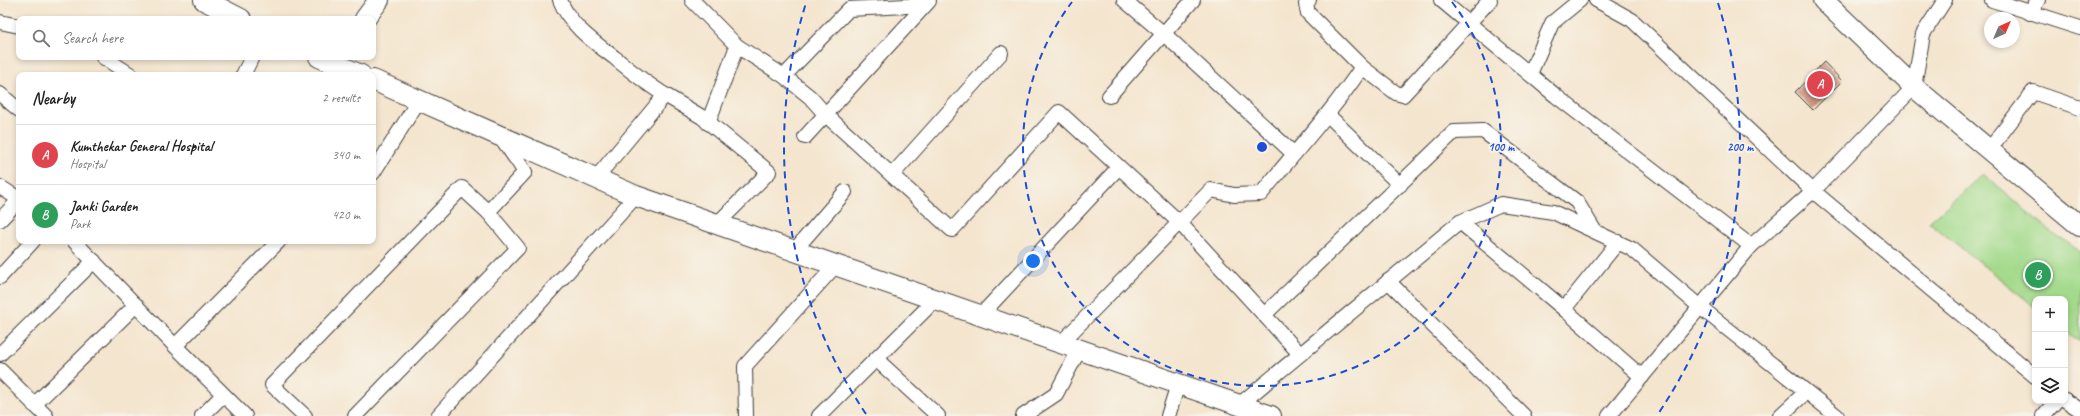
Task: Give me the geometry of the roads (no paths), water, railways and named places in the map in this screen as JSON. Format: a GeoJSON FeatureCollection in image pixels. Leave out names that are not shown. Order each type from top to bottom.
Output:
{"type":"FeatureCollection","features":[{"type":"Feature","properties":{"kind":"street"},"geometry":{"type":"LineString","coordinates":[[204,0],[235,16]]}},
{"type":"Feature","properties":{"kind":"street"},"geometry":{"type":"LineString","coordinates":[[367,16],[378,0]]}},
{"type":"Feature","properties":{"kind":"street"},"geometry":{"type":"LineString","coordinates":[[551,0],[562,6],[591,41],[644,83],[708,123],[769,172],[716,225]]}},
{"type":"Feature","properties":{"kind":"street"},"geometry":{"type":"LineString","coordinates":[[692,0],[737,46],[784,76],[810,97],[826,115],[952,230],[1059,112],[1179,222],[1300,354]]}},
{"type":"Feature","properties":{"kind":"street"},"geometry":{"type":"LineString","coordinates":[[1124,0],[1164,34],[1294,154]]}},
{"type":"Feature","properties":{"kind":"street"},"geometry":{"type":"LineString","coordinates":[[1109,96],[1193,0]]}},
{"type":"Feature","properties":{"kind":"street"},"geometry":{"type":"LineString","coordinates":[[1309,0],[1306,4],[1308,13],[1362,67],[1396,93],[1403,95],[1490,0]]}},
{"type":"Feature","properties":{"kind":"street"},"geometry":{"type":"LineString","coordinates":[[1441,0],[1530,74],[1751,246]]}},
{"type":"Feature","properties":{"kind":"street"},"geometry":{"type":"LineString","coordinates":[[1530,74],[1552,23],[1580,0]]}},
{"type":"Feature","properties":{"kind":"street"},"geometry":{"type":"LineString","coordinates":[[1596,0],[1632,20],[1813,191],[2032,374]]}},
{"type":"Feature","properties":{"kind":"street"},"geometry":{"type":"LineString","coordinates":[[1823,0],[1914,87],[2080,226]]}},
{"type":"Feature","properties":{"kind":"street"},"geometry":{"type":"LineString","coordinates":[[1609,416],[1751,246],[1813,191],[1914,87],[1923,34],[1945,0]]}},
{"type":"Feature","properties":{"kind":"street"},"geometry":{"type":"LineString","coordinates":[[1992,0],[2080,28]]}},
{"type":"Feature","properties":{"kind":"street"},"geometry":{"type":"LineString","coordinates":[[2030,13],[2038,0]]}},
{"type":"Feature","properties":{"kind":"street"},"geometry":{"type":"LineString","coordinates":[[784,76],[849,9],[925,2]]}},
{"type":"Feature","properties":{"kind":"street"},"geometry":{"type":"LineString","coordinates":[[806,137],[925,2]]}},
{"type":"Feature","properties":{"kind":"street"},"geometry":{"type":"LineString","coordinates":[[0,22],[16,25]]}},
{"type":"Feature","properties":{"kind":"street"},"geometry":{"type":"LineString","coordinates":[[708,123],[737,46]]}},
{"type":"Feature","properties":{"kind":"street"},"geometry":{"type":"LineString","coordinates":[[892,175],[1001,53]]}},
{"type":"Feature","properties":{"kind":"street"},"geometry":{"type":"LineString","coordinates":[[107,60],[126,72]]}},
{"type":"Feature","properties":{"kind":"street"},"geometry":{"type":"LineString","coordinates":[[244,72],[250,60]]}},
{"type":"Feature","properties":{"kind":"street"},"geometry":{"type":"LineString","coordinates":[[331,60],[355,72]]}},
{"type":"Feature","properties":{"kind":"street"},"geometry":{"type":"LineString","coordinates":[[1023,416],[1056,394],[1070,347],[1179,222],[1210,190],[1234,195],[1261,194],[1328,115],[1362,67]]}},
{"type":"Feature","properties":{"kind":"street"},"geometry":{"type":"LineString","coordinates":[[376,81],[636,196],[793,252],[1271,416]]}},
{"type":"Feature","properties":{"kind":"street"},"geometry":{"type":"LineString","coordinates":[[1989,150],[2033,92],[2080,108]]}},
{"type":"Feature","properties":{"kind":"street"},"geometry":{"type":"LineString","coordinates":[[0,94],[16,107]]}},
{"type":"Feature","properties":{"kind":"street"},"geometry":{"type":"LineString","coordinates":[[596,178],[665,95]]}},
{"type":"Feature","properties":{"kind":"street"},"geometry":{"type":"LineString","coordinates":[[376,168],[419,100]]}},
{"type":"Feature","properties":{"kind":"street"},"geometry":{"type":"LineString","coordinates":[[1328,115],[1400,184]]}},
{"type":"Feature","properties":{"kind":"street"},"geometry":{"type":"LineString","coordinates":[[1264,315],[1454,132],[1483,131],[1577,202],[1594,230]]}},
{"type":"Feature","properties":{"kind":"street"},"geometry":{"type":"LineString","coordinates":[[488,212],[525,172],[500,136]]}},
{"type":"Feature","properties":{"kind":"street"},"geometry":{"type":"LineString","coordinates":[[980,316],[1119,167]]}},
{"type":"Feature","properties":{"kind":"street"},"geometry":{"type":"LineString","coordinates":[[0,187],[16,197]]}},
{"type":"Feature","properties":{"kind":"street"},"geometry":{"type":"LineString","coordinates":[[305,416],[272,385],[462,188],[488,212],[518,248],[355,416]]}},
{"type":"Feature","properties":{"kind":"street"},"geometry":{"type":"LineString","coordinates":[[793,252],[845,192]]}},
{"type":"Feature","properties":{"kind":"street"},"geometry":{"type":"LineString","coordinates":[[438,416],[636,196]]}},
{"type":"Feature","properties":{"kind":"street"},"geometry":{"type":"LineString","coordinates":[[0,220],[16,202]]}},
{"type":"Feature","properties":{"kind":"street"},"geometry":{"type":"LineString","coordinates":[[1239,405],[1460,222],[1501,204],[1553,212],[1632,249],[1700,307],[1837,416]]}},
{"type":"Feature","properties":{"kind":"street"},"geometry":{"type":"LineString","coordinates":[[1460,222],[1642,377]]}},
{"type":"Feature","properties":{"kind":"street"},"geometry":{"type":"LineString","coordinates":[[1564,309],[1618,242]]}},
{"type":"Feature","properties":{"kind":"street"},"geometry":{"type":"LineString","coordinates":[[0,277],[31,244]]}},
{"type":"Feature","properties":{"kind":"street"},"geometry":{"type":"LineString","coordinates":[[77,244],[245,416]]}},
{"type":"Feature","properties":{"kind":"street"},"geometry":{"type":"LineString","coordinates":[[175,346],[276,244]]}},
{"type":"Feature","properties":{"kind":"street"},"geometry":{"type":"LineString","coordinates":[[0,354],[94,262]]}},
{"type":"Feature","properties":{"kind":"street"},"geometry":{"type":"LineString","coordinates":[[746,416],[745,366],[835,266]]}},
{"type":"Feature","properties":{"kind":"street"},"geometry":{"type":"LineString","coordinates":[[1388,281],[1524,416]]}},
{"type":"Feature","properties":{"kind":"street"},"geometry":{"type":"LineString","coordinates":[[819,416],[935,300]]}},
{"type":"Feature","properties":{"kind":"street"},"geometry":{"type":"LineString","coordinates":[[34,405],[136,305]]}},
{"type":"Feature","properties":{"kind":"street"},"geometry":{"type":"LineString","coordinates":[[876,359],[938,416]]}},
{"type":"Feature","properties":{"kind":"street"},"geometry":{"type":"LineString","coordinates":[[0,370],[46,416]]}},
{"type":"Feature","properties":{"kind":"street"},"geometry":{"type":"LineString","coordinates":[[1168,416],[1178,384]]}},
{"type":"Feature","properties":{"kind":"street"},"geometry":{"type":"LineString","coordinates":[[1780,416],[1806,392]]}},
{"type":"Feature","properties":{"kind":"street"},"geometry":{"type":"LineString","coordinates":[[202,416],[224,394]]}},
{"type":"Feature","properties":{"kind":"street"},"geometry":{"type":"LineString","coordinates":[[2068,402],[2080,410]]}},
{"type":"Feature","properties":{"kind":"street"},"geometry":{"type":"LineString","coordinates":[[2043,416],[2053,404]]}},
{"type":"Feature","properties":{"kind":"place","name":"Kumthekar General Hospital"},"geometry":{"type":"Point","coordinates":[1820,84]}},
{"type":"Feature","properties":{"kind":"place","name":"Janki Garden"},"geometry":{"type":"Point","coordinates":[2038,275]}}]}
